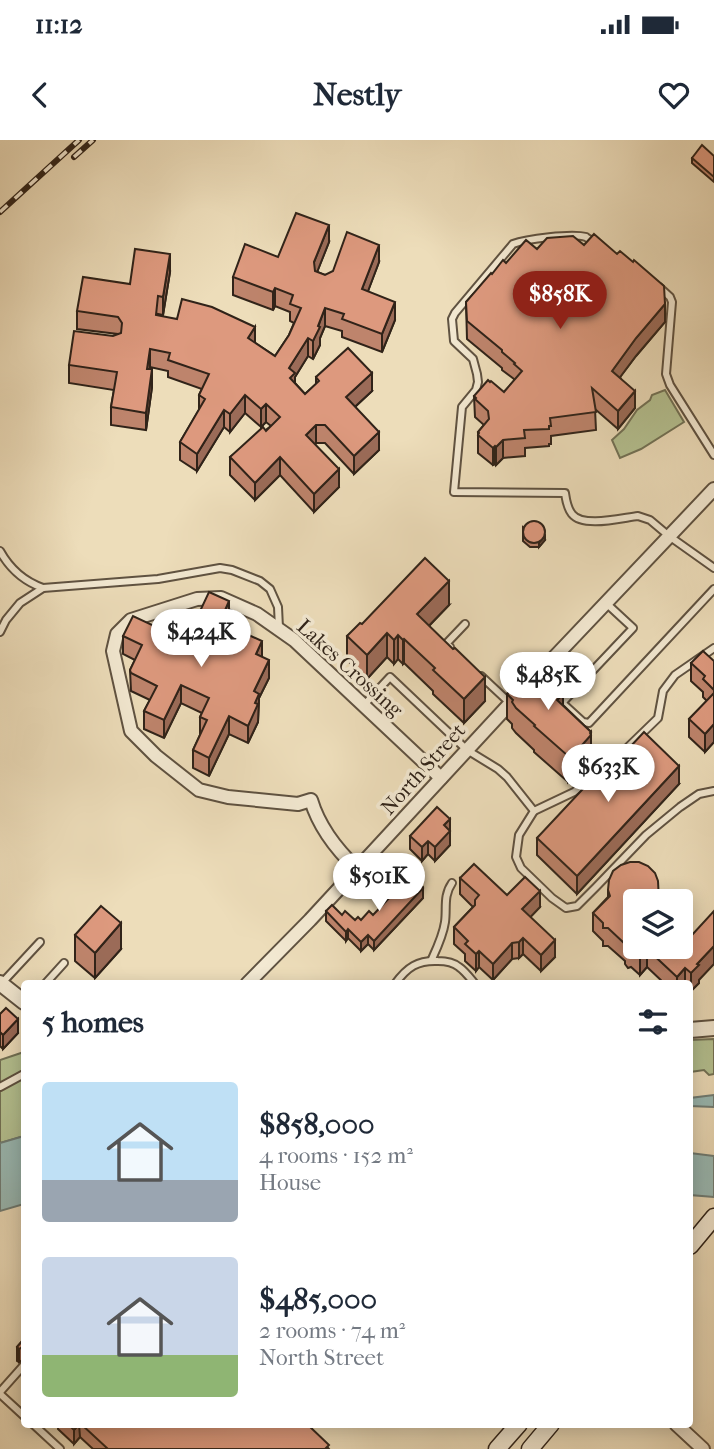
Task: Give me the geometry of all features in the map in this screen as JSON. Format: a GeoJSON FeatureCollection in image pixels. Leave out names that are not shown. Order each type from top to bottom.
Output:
{"type":"FeatureCollection","features":[{"type":"Feature","properties":{"kind":"main road"},"geometry":{"type":"LineString","coordinates":[[693,1242],[714,1217]]}},
{"type":"Feature","properties":{"kind":"main road"},"geometry":{"type":"LineString","coordinates":[[497,1449],[515,1428]]}},
{"type":"Feature","properties":{"kind":"main road"},"geometry":{"type":"LineString","coordinates":[[530,1449],[548,1428]]}},
{"type":"Feature","properties":{"kind":"street","name":"North Street"},"geometry":{"type":"LineString","coordinates":[[251,980],[358,869],[510,703],[539,682],[606,603],[714,489]]}},
{"type":"Feature","properties":{"kind":"street","name":"Lakes Crossing"},"geometry":{"type":"LineString","coordinates":[[358,869],[330,839],[312,800],[298,804],[228,797],[200,790],[156,756],[131,731],[113,651],[117,634],[131,621],[197,599],[221,598],[257,614],[294,640],[441,778]]}},
{"type":"Feature","properties":{"kind":"street"},"geometry":{"type":"LineString","coordinates":[[1,984],[21,1000]]}},
{"type":"Feature","properties":{"kind":"street"},"geometry":{"type":"LineString","coordinates":[[693,1030],[714,1028]]}},
{"type":"Feature","properties":{"kind":"street"},"geometry":{"type":"LineString","coordinates":[[680,1428],[703,1449]]}},
{"type":"Feature","properties":{"kind":"lane"},"geometry":{"type":"LineString","coordinates":[[603,249],[586,237],[563,236],[513,244],[455,313],[452,319],[454,341],[473,359],[478,383],[476,390],[462,407],[454,492],[565,492],[567,506],[577,519],[585,522],[645,517],[714,568]]}},
{"type":"Feature","properties":{"kind":"lane"},"geometry":{"type":"LineString","coordinates":[[649,280],[670,297],[672,302],[666,374],[670,385],[714,455]]}},
{"type":"Feature","properties":{"kind":"lane"},"geometry":{"type":"LineString","coordinates":[[0,551],[16,573],[43,588],[158,579],[226,569],[260,582],[270,589],[278,607],[279,629]]}},
{"type":"Feature","properties":{"kind":"lane"},"geometry":{"type":"LineString","coordinates":[[0,632],[20,603],[43,588]]}},
{"type":"Feature","properties":{"kind":"lane"},"geometry":{"type":"LineString","coordinates":[[553,694],[583,722],[589,723],[714,589]]}},
{"type":"Feature","properties":{"kind":"lane"},"geometry":{"type":"LineString","coordinates":[[562,703],[633,628],[606,603]]}},
{"type":"Feature","properties":{"kind":"lane"},"geometry":{"type":"LineString","coordinates":[[456,653],[446,644],[465,624]]}},
{"type":"Feature","properties":{"kind":"lane"},"geometry":{"type":"LineString","coordinates":[[714,648],[675,675],[663,691],[658,719],[624,751],[574,792],[534,811],[519,835],[516,857],[521,868],[552,898],[566,908],[577,905],[646,835],[699,794],[714,791]]}},
{"type":"Feature","properties":{"kind":"lane"},"geometry":{"type":"LineString","coordinates":[[474,669],[510,703]]}},
{"type":"Feature","properties":{"kind":"lane"},"geometry":{"type":"LineString","coordinates":[[363,705],[390,677],[467,750],[507,777],[534,811]]}},
{"type":"Feature","properties":{"kind":"lane"},"geometry":{"type":"LineString","coordinates":[[431,961],[440,942],[447,891],[452,883]]}},
{"type":"Feature","properties":{"kind":"lane"},"geometry":{"type":"LineString","coordinates":[[1,984],[40,942]]}},
{"type":"Feature","properties":{"kind":"lane"},"geometry":{"type":"LineString","coordinates":[[398,980],[413,966],[431,961],[451,962],[471,980]]}},
{"type":"Feature","properties":{"kind":"lane"},"geometry":{"type":"LineString","coordinates":[[49,980],[64,963]]}},
{"type":"Feature","properties":{"kind":"lane"},"geometry":{"type":"LineString","coordinates":[[0,1087],[21,1076]]}},
{"type":"Feature","properties":{"kind":"lane"},"geometry":{"type":"LineString","coordinates":[[21,1368],[0,1393],[21,1413]]}},
{"type":"Feature","properties":{"kind":"lane"},"geometry":{"type":"LineString","coordinates":[[37,1428],[60,1449]]}},
{"type":"Feature","properties":{"kind":"green space"},"geometry":{"type":"Polygon","coordinates":[[[665,390],[684,422],[641,449],[620,458],[612,440],[652,395],[665,390]]]}},
{"type":"Feature","properties":{"kind":"green space"},"geometry":{"type":"Polygon","coordinates":[[[714,1039],[714,1074],[709,1075],[704,1070],[693,1072],[693,1040],[714,1039]]]}},
{"type":"Feature","properties":{"kind":"green space"},"geometry":{"type":"Polygon","coordinates":[[[21,1053],[21,1137],[0,1143],[0,1060],[21,1053]]]}},
{"type":"Feature","properties":{"kind":"water"},"geometry":{"type":"Polygon","coordinates":[[[714,1095],[714,1107],[693,1106],[693,1098],[714,1095]]]}},
{"type":"Feature","properties":{"kind":"water"},"geometry":{"type":"Polygon","coordinates":[[[21,1137],[21,1205],[0,1211],[0,1143],[21,1137]]]}},
{"type":"Feature","properties":{"kind":"water"},"geometry":{"type":"Polygon","coordinates":[[[693,1153],[714,1156],[714,1197],[693,1195],[693,1153]]]}},
{"type":"Feature","properties":{"kind":"building"},"geometry":{"type":"Polygon","coordinates":[[[702,145],[714,156],[714,177],[692,158],[702,145]]]}},
{"type":"Feature","properties":{"kind":"building"},"geometry":{"type":"Polygon","coordinates":[[[296,213],[329,225],[314,262],[315,271],[325,275],[333,271],[347,232],[379,245],[362,289],[395,302],[382,334],[342,319],[344,314],[325,308],[313,341],[308,338],[289,368],[295,373],[290,378],[305,394],[319,381],[316,377],[348,348],[372,373],[346,397],[379,432],[354,456],[325,425],[316,425],[306,435],[339,469],[314,494],[280,457],[255,483],[230,457],[263,427],[266,431],[280,417],[266,404],[261,409],[245,395],[230,414],[224,410],[197,454],[180,442],[205,399],[199,395],[209,374],[168,360],[170,353],[150,349],[147,369],[152,369],[146,413],[111,407],[117,372],[69,365],[74,331],[113,336],[121,333],[122,323],[118,317],[77,311],[83,277],[130,284],[135,249],[170,254],[163,297],[158,296],[156,315],[177,319],[182,299],[212,307],[255,327],[248,338],[275,356],[289,335],[301,308],[290,304],[293,295],[275,288],[273,292],[233,277],[245,244],[278,257],[296,213]]]}},
{"type":"Feature","properties":{"kind":"building"},"geometry":{"type":"Polygon","coordinates":[[[594,234],[617,254],[620,251],[633,262],[634,260],[664,286],[665,304],[612,371],[635,391],[618,411],[592,388],[596,412],[550,418],[549,429],[524,430],[525,438],[503,440],[493,448],[478,435],[489,419],[488,411],[474,396],[488,380],[504,392],[522,371],[467,321],[466,302],[503,260],[506,263],[526,240],[537,249],[547,238],[573,236],[584,245],[594,234]]]}},
{"type":"Feature","properties":{"kind":"building"},"geometry":{"type":"Polygon","coordinates":[[[534,521],[542,524],[545,532],[542,540],[534,543],[526,540],[523,532],[526,524],[534,521]]]}},
{"type":"Feature","properties":{"kind":"building"},"geometry":{"type":"Polygon","coordinates":[[[425,558],[449,581],[417,614],[485,677],[464,699],[398,635],[394,640],[387,633],[367,655],[347,636],[362,624],[425,558]]]}},
{"type":"Feature","properties":{"kind":"building"},"geometry":{"type":"Polygon","coordinates":[[[209,592],[229,601],[220,622],[262,641],[256,654],[269,660],[254,691],[259,694],[255,703],[258,704],[248,726],[229,716],[209,758],[193,750],[207,720],[200,717],[209,698],[181,685],[164,720],[144,711],[157,686],[131,673],[142,645],[123,636],[133,616],[186,641],[209,592]]]}},
{"type":"Feature","properties":{"kind":"building"},"geometry":{"type":"Polygon","coordinates":[[[703,651],[714,661],[714,690],[703,679],[705,676],[691,663],[703,651]]]}},
{"type":"Feature","properties":{"kind":"building"},"geometry":{"type":"Polygon","coordinates":[[[533,666],[563,694],[557,700],[591,732],[575,753],[573,751],[568,756],[516,708],[507,694],[533,666]]]}},
{"type":"Feature","properties":{"kind":"building"},"geometry":{"type":"Polygon","coordinates":[[[714,693],[714,724],[705,734],[689,719],[714,693]]]}},
{"type":"Feature","properties":{"kind":"building"},"geometry":{"type":"Polygon","coordinates":[[[644,732],[679,766],[577,876],[537,838],[595,776],[599,780],[644,732]]]}},
{"type":"Feature","properties":{"kind":"building"},"geometry":{"type":"Polygon","coordinates":[[[437,807],[450,819],[444,825],[450,831],[435,847],[428,841],[422,847],[410,836],[437,807]]]}},
{"type":"Feature","properties":{"kind":"building"},"geometry":{"type":"Polygon","coordinates":[[[639,862],[648,866],[655,873],[658,889],[623,889],[623,942],[608,928],[603,928],[603,923],[593,913],[610,896],[609,880],[613,871],[621,865],[639,862]]]}},
{"type":"Feature","properties":{"kind":"building"},"geometry":{"type":"Polygon","coordinates":[[[474,864],[507,895],[525,877],[540,891],[522,909],[555,940],[541,955],[523,938],[512,943],[493,964],[479,951],[476,954],[465,944],[468,941],[454,927],[475,905],[479,895],[460,878],[474,864]]]}},
{"type":"Feature","properties":{"kind":"building"},"geometry":{"type":"Polygon","coordinates":[[[410,876],[421,883],[423,888],[374,941],[368,935],[361,942],[348,929],[346,932],[326,911],[332,905],[342,915],[345,911],[355,920],[358,917],[361,920],[369,911],[373,915],[410,876]]]}},
{"type":"Feature","properties":{"kind":"building"},"geometry":{"type":"Polygon","coordinates":[[[101,906],[121,923],[95,953],[75,935],[101,906]]]}},
{"type":"Feature","properties":{"kind":"building"},"geometry":{"type":"Polygon","coordinates":[[[714,911],[714,946],[691,973],[685,968],[677,977],[658,959],[693,959],[693,934],[714,911]]]}},
{"type":"Feature","properties":{"kind":"building"},"geometry":{"type":"Polygon","coordinates":[[[6,1008],[18,1019],[3,1035],[0,1032],[0,1014],[6,1008]]]}},
{"type":"Feature","properties":{"kind":"building"},"geometry":{"type":"Polygon","coordinates":[[[85,1428],[311,1428],[329,1445],[325,1449],[108,1449],[85,1428]]]}},
{"type":"Feature","properties":{"kind":"railway"},"geometry":{"type":"LineString","coordinates":[[0,212],[79,140]]}},
{"type":"Feature","properties":{"kind":"railway"},"geometry":{"type":"LineString","coordinates":[[74,157],[93,140]]}}]}
